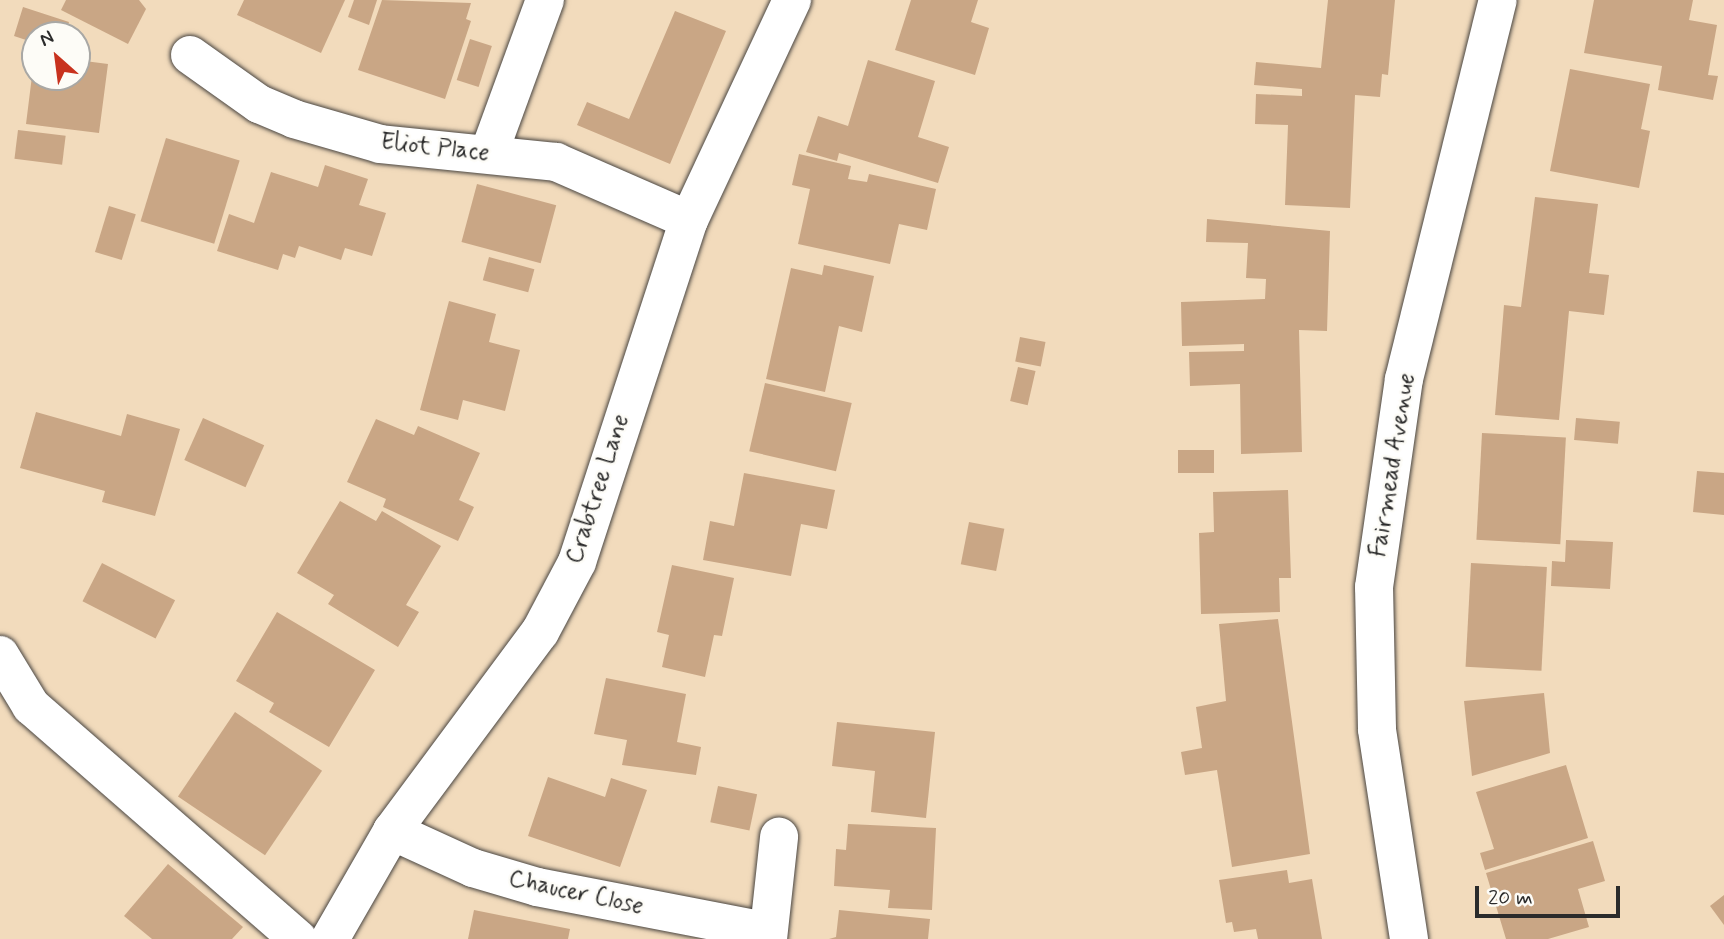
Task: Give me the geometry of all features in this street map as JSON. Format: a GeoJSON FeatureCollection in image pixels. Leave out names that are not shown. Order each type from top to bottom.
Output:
{"type":"FeatureCollection","features":[{"type":"Feature","properties":{"kind":"street"},"geometry":{"type":"LineString","coordinates":[[489,153],[545,0]]}},
{"type":"Feature","properties":{"kind":"street","name":"Crabtree Lane"},"geometry":{"type":"LineString","coordinates":[[330,939],[392,831],[486,710],[577,562],[689,220],[792,0]]}},
{"type":"Feature","properties":{"kind":"street","name":"Fairmead Avenue"},"geometry":{"type":"LineString","coordinates":[[1409,939],[1377,729],[1374,587],[1405,379],[1498,0]]}},
{"type":"Feature","properties":{"kind":"street","name":"Eliot Place"},"geometry":{"type":"LineString","coordinates":[[190,55],[259,104],[294,119],[380,144],[489,153],[556,162],[689,220]]}},
{"type":"Feature","properties":{"kind":"street"},"geometry":{"type":"LineString","coordinates":[[0,655],[31,706],[298,939]]}},
{"type":"Feature","properties":{"kind":"street","name":"Chaucer Close"},"geometry":{"type":"LineString","coordinates":[[392,831],[473,868],[537,887],[767,935],[779,837]]}},
{"type":"Feature","properties":{"kind":"building"},"geometry":{"type":"Polygon","coordinates":[[[66,0],[139,0],[146,9],[128,44],[91,25],[91,21],[83,21],[61,10],[66,0]]]}},
{"type":"Feature","properties":{"kind":"building"},"geometry":{"type":"Polygon","coordinates":[[[244,0],[345,0],[321,53],[237,15],[244,0]]]}},
{"type":"Feature","properties":{"kind":"building"},"geometry":{"type":"Polygon","coordinates":[[[354,0],[377,0],[369,25],[348,17],[354,0]]]}},
{"type":"Feature","properties":{"kind":"building"},"geometry":{"type":"Polygon","coordinates":[[[382,0],[471,3],[466,19],[471,21],[445,99],[358,70],[382,0]]]}},
{"type":"Feature","properties":{"kind":"building"},"geometry":{"type":"Polygon","coordinates":[[[911,0],[978,0],[971,22],[989,28],[975,75],[895,50],[911,0]]]}},
{"type":"Feature","properties":{"kind":"building"},"geometry":{"type":"Polygon","coordinates":[[[1328,0],[1395,0],[1388,75],[1382,74],[1380,97],[1355,95],[1350,208],[1285,205],[1288,125],[1255,124],[1256,94],[1302,96],[1302,89],[1254,85],[1256,62],[1321,68],[1328,0]]]}},
{"type":"Feature","properties":{"kind":"building"},"geometry":{"type":"Polygon","coordinates":[[[1594,0],[1693,0],[1689,20],[1717,25],[1708,75],[1718,76],[1713,100],[1658,90],[1662,66],[1584,53],[1594,0]]]}},
{"type":"Feature","properties":{"kind":"building"},"geometry":{"type":"Polygon","coordinates":[[[23,7],[66,21],[21,21],[21,38],[14,36],[23,7]]]}},
{"type":"Feature","properties":{"kind":"building"},"geometry":{"type":"Polygon","coordinates":[[[675,11],[726,31],[670,164],[577,125],[587,102],[629,119],[675,11]]]}},
{"type":"Feature","properties":{"kind":"building"},"geometry":{"type":"Polygon","coordinates":[[[470,39],[492,46],[479,87],[457,80],[470,39]]]}},
{"type":"Feature","properties":{"kind":"building"},"geometry":{"type":"Polygon","coordinates":[[[868,60],[935,81],[918,137],[949,147],[938,183],[839,153],[837,161],[806,152],[818,116],[848,126],[868,60]]]}},
{"type":"Feature","properties":{"kind":"building"},"geometry":{"type":"Polygon","coordinates":[[[91,62],[108,64],[99,133],[26,124],[30,91],[91,91],[91,62]]]}},
{"type":"Feature","properties":{"kind":"building"},"geometry":{"type":"Polygon","coordinates":[[[1570,69],[1650,84],[1641,129],[1650,131],[1639,188],[1550,171],[1570,69]]]}},
{"type":"Feature","properties":{"kind":"building"},"geometry":{"type":"Polygon","coordinates":[[[18,130],[66,136],[62,165],[14,159],[18,130]]]}},
{"type":"Feature","properties":{"kind":"building"},"geometry":{"type":"Polygon","coordinates":[[[166,138],[240,161],[214,244],[141,221],[166,138]]]}},
{"type":"Feature","properties":{"kind":"building"},"geometry":{"type":"Polygon","coordinates":[[[799,154],[851,166],[848,179],[867,182],[869,174],[936,189],[927,230],[899,224],[890,264],[798,244],[810,189],[792,185],[799,154]]]}},
{"type":"Feature","properties":{"kind":"building"},"geometry":{"type":"Polygon","coordinates":[[[325,165],[368,179],[359,205],[386,213],[372,256],[345,248],[341,260],[299,246],[295,258],[283,254],[278,270],[217,251],[229,214],[254,223],[271,172],[318,187],[325,165]]]}},
{"type":"Feature","properties":{"kind":"building"},"geometry":{"type":"Polygon","coordinates":[[[477,184],[556,205],[541,263],[461,242],[477,184]]]}},
{"type":"Feature","properties":{"kind":"building"},"geometry":{"type":"Polygon","coordinates":[[[1535,197],[1598,204],[1589,273],[1609,275],[1604,315],[1569,311],[1559,420],[1495,415],[1504,305],[1521,307],[1535,197]]]}},
{"type":"Feature","properties":{"kind":"building"},"geometry":{"type":"Polygon","coordinates":[[[109,206],[136,214],[122,260],[95,252],[109,206]]]}},
{"type":"Feature","properties":{"kind":"building"},"geometry":{"type":"Polygon","coordinates":[[[1207,219],[1330,231],[1327,331],[1299,330],[1302,452],[1241,454],[1240,384],[1190,386],[1189,352],[1244,351],[1244,344],[1182,346],[1181,302],[1265,299],[1266,279],[1246,278],[1248,243],[1206,242],[1207,219]]]}},
{"type":"Feature","properties":{"kind":"building"},"geometry":{"type":"Polygon","coordinates":[[[489,257],[534,269],[528,292],[483,280],[489,257]]]}},
{"type":"Feature","properties":{"kind":"building"},"geometry":{"type":"Polygon","coordinates":[[[824,265],[874,276],[862,332],[839,326],[825,392],[766,379],[791,268],[822,275],[824,265]]]}},
{"type":"Feature","properties":{"kind":"building"},"geometry":{"type":"Polygon","coordinates":[[[449,301],[496,314],[489,342],[520,350],[505,411],[463,400],[458,420],[420,410],[449,301]]]}},
{"type":"Feature","properties":{"kind":"building"},"geometry":{"type":"Polygon","coordinates":[[[1020,337],[1046,342],[1041,367],[1015,362],[1020,337]]]}},
{"type":"Feature","properties":{"kind":"building"},"geometry":{"type":"Polygon","coordinates":[[[1018,367],[1036,371],[1028,405],[1010,401],[1018,367]]]}},
{"type":"Feature","properties":{"kind":"building"},"geometry":{"type":"Polygon","coordinates":[[[765,383],[852,403],[836,471],[749,451],[765,383]]]}},
{"type":"Feature","properties":{"kind":"building"},"geometry":{"type":"Polygon","coordinates":[[[36,412],[121,436],[127,414],[180,429],[155,516],[102,502],[105,491],[20,468],[36,412]]]}},
{"type":"Feature","properties":{"kind":"building"},"geometry":{"type":"Polygon","coordinates":[[[203,418],[264,445],[245,487],[184,460],[203,418]]]}},
{"type":"Feature","properties":{"kind":"building"},"geometry":{"type":"Polygon","coordinates":[[[1576,418],[1620,422],[1618,444],[1574,440],[1576,418]]]}},
{"type":"Feature","properties":{"kind":"building"},"geometry":{"type":"Polygon","coordinates":[[[376,419],[414,435],[418,426],[480,453],[459,500],[474,507],[458,541],[383,507],[386,499],[347,482],[376,419]]]}},
{"type":"Feature","properties":{"kind":"building"},"geometry":{"type":"Polygon","coordinates":[[[1482,433],[1566,437],[1560,544],[1476,540],[1482,433]]]}},
{"type":"Feature","properties":{"kind":"building"},"geometry":{"type":"Polygon","coordinates":[[[1178,450],[1214,450],[1214,473],[1178,473],[1178,450]]]}},
{"type":"Feature","properties":{"kind":"building"},"geometry":{"type":"Polygon","coordinates":[[[1697,471],[1724,473],[1724,515],[1693,512],[1697,471]]]}},
{"type":"Feature","properties":{"kind":"building"},"geometry":{"type":"Polygon","coordinates":[[[744,473],[835,490],[827,529],[801,524],[791,576],[703,560],[710,521],[734,526],[744,473]]]}},
{"type":"Feature","properties":{"kind":"building"},"geometry":{"type":"Polygon","coordinates":[[[1288,490],[1291,578],[1279,578],[1280,612],[1201,614],[1199,533],[1214,532],[1213,492],[1288,490]]]}},
{"type":"Feature","properties":{"kind":"building"},"geometry":{"type":"Polygon","coordinates":[[[340,501],[376,521],[382,511],[441,546],[406,605],[419,612],[398,647],[328,604],[334,595],[297,573],[340,501]]]}},
{"type":"Feature","properties":{"kind":"building"},"geometry":{"type":"Polygon","coordinates":[[[969,522],[1004,529],[996,571],[961,564],[969,522]]]}},
{"type":"Feature","properties":{"kind":"building"},"geometry":{"type":"Polygon","coordinates":[[[1566,540],[1613,542],[1610,589],[1551,586],[1552,561],[1565,562],[1566,540]]]}},
{"type":"Feature","properties":{"kind":"building"},"geometry":{"type":"Polygon","coordinates":[[[102,563],[175,600],[156,639],[82,601],[102,563]]]}},
{"type":"Feature","properties":{"kind":"building"},"geometry":{"type":"Polygon","coordinates":[[[1471,563],[1547,567],[1541,671],[1466,667],[1471,563]]]}},
{"type":"Feature","properties":{"kind":"building"},"geometry":{"type":"Polygon","coordinates":[[[672,565],[734,578],[722,636],[714,635],[705,677],[662,667],[669,635],[657,632],[672,565]]]}},
{"type":"Feature","properties":{"kind":"building"},"geometry":{"type":"Polygon","coordinates":[[[277,612],[375,670],[329,747],[269,712],[274,703],[236,681],[277,612]]]}},
{"type":"Feature","properties":{"kind":"building"},"geometry":{"type":"Polygon","coordinates":[[[1278,619],[1310,854],[1232,867],[1217,770],[1185,775],[1181,752],[1202,748],[1196,707],[1226,701],[1219,624],[1278,619]]]}},
{"type":"Feature","properties":{"kind":"building"},"geometry":{"type":"Polygon","coordinates":[[[606,678],[686,694],[677,742],[701,747],[696,775],[622,765],[627,740],[594,734],[606,678]]]}},
{"type":"Feature","properties":{"kind":"building"},"geometry":{"type":"Polygon","coordinates":[[[1544,693],[1550,753],[1472,776],[1464,701],[1544,693]]]}},
{"type":"Feature","properties":{"kind":"building"},"geometry":{"type":"Polygon","coordinates":[[[235,712],[322,771],[265,855],[178,797],[235,712]]]}},
{"type":"Feature","properties":{"kind":"building"},"geometry":{"type":"Polygon","coordinates":[[[837,722],[935,732],[926,818],[871,812],[875,771],[832,766],[837,722]]]}},
{"type":"Feature","properties":{"kind":"building"},"geometry":{"type":"Polygon","coordinates":[[[1566,765],[1588,838],[1485,870],[1480,853],[1494,849],[1476,792],[1566,765]]]}},
{"type":"Feature","properties":{"kind":"building"},"geometry":{"type":"Polygon","coordinates":[[[548,777],[605,797],[611,778],[647,790],[620,867],[528,836],[548,777]]]}},
{"type":"Feature","properties":{"kind":"building"},"geometry":{"type":"Polygon","coordinates":[[[718,786],[757,794],[749,831],[710,822],[718,786]]]}},
{"type":"Feature","properties":{"kind":"building"},"geometry":{"type":"Polygon","coordinates":[[[848,824],[936,828],[932,910],[888,908],[890,890],[834,886],[836,849],[846,850],[848,824]]]}},
{"type":"Feature","properties":{"kind":"building"},"geometry":{"type":"Polygon","coordinates":[[[1593,841],[1605,881],[1578,889],[1589,927],[1548,939],[1506,939],[1486,873],[1593,841]]]}},
{"type":"Feature","properties":{"kind":"building"},"geometry":{"type":"Polygon","coordinates":[[[168,864],[243,927],[232,939],[152,939],[124,916],[168,864]]]}},
{"type":"Feature","properties":{"kind":"building"},"geometry":{"type":"Polygon","coordinates":[[[1287,870],[1289,883],[1312,879],[1322,939],[1258,939],[1256,929],[1234,932],[1232,922],[1226,923],[1219,880],[1287,870]]]}},
{"type":"Feature","properties":{"kind":"building"},"geometry":{"type":"Polygon","coordinates":[[[1724,895],[1724,925],[1710,906],[1724,895]]]}},
{"type":"Feature","properties":{"kind":"building"},"geometry":{"type":"Polygon","coordinates":[[[474,910],[570,929],[568,939],[468,939],[474,910]]]}},
{"type":"Feature","properties":{"kind":"building"},"geometry":{"type":"Polygon","coordinates":[[[839,910],[930,919],[928,939],[829,939],[836,937],[839,910]]]}}]}
